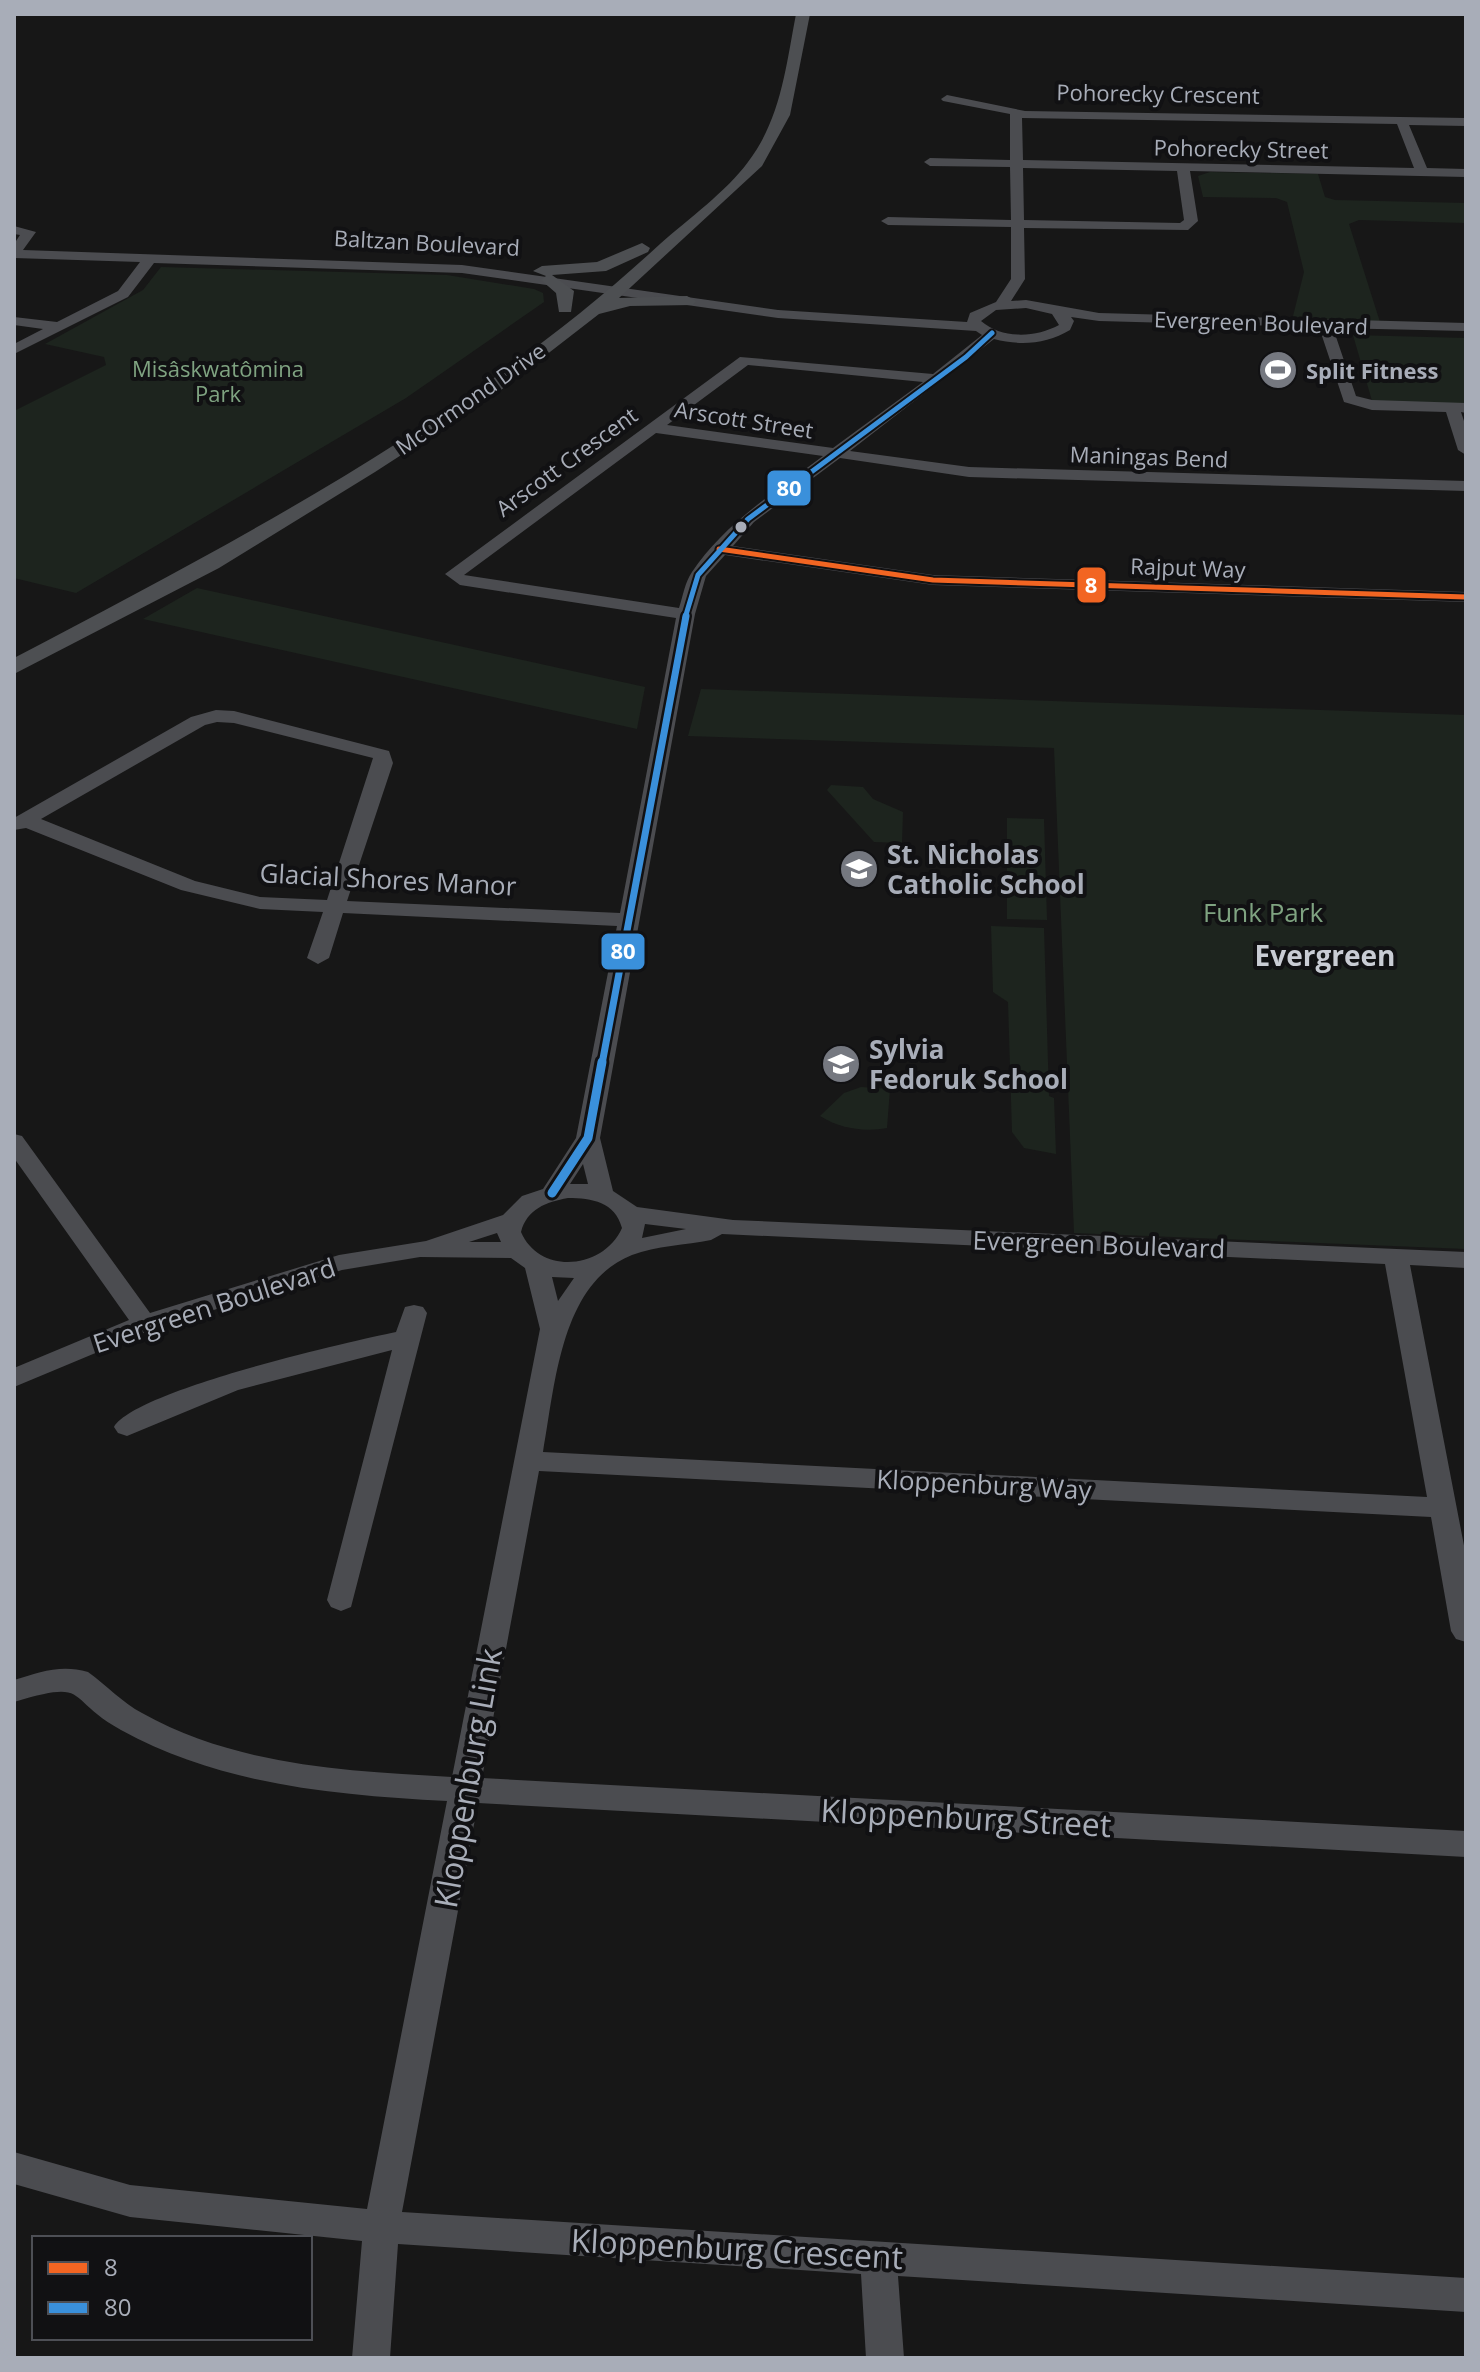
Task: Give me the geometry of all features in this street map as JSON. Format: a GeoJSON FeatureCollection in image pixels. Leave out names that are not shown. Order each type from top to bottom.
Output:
{"type":"FeatureCollection","features":[{"type":"Feature","properties":{"kind":"main road","name":"McOrmond Drive"},"geometry":{"type":"LineString","coordinates":[[14,647],[184,558],[342,464],[471,383],[611,285],[659,256],[754,166],[783,115],[803,14]]}},
{"type":"Feature","properties":{"kind":"main road","name":"McOrmond Drive"},"geometry":{"type":"LineString","coordinates":[[611,285],[642,248],[732,164]]}},
{"type":"Feature","properties":{"kind":"main road"},"geometry":{"type":"LineString","coordinates":[[546,276],[588,270],[642,248]]}},
{"type":"Feature","properties":{"kind":"main road"},"geometry":{"type":"LineString","coordinates":[[659,256],[655,270],[659,278],[693,298]]}},
{"type":"Feature","properties":{"kind":"main road"},"geometry":{"type":"LineString","coordinates":[[546,276],[565,291],[574,312],[630,301],[693,298]]}},
{"type":"Feature","properties":{"kind":"main road","name":"McOrmond Drive"},"geometry":{"type":"LineString","coordinates":[[14,667],[211,563],[368,468],[490,389],[574,312]]}},
{"type":"Feature","properties":{"kind":"street"},"geometry":{"type":"LineString","coordinates":[[947,99],[1021,113]]}},
{"type":"Feature","properties":{"kind":"street"},"geometry":{"type":"LineString","coordinates":[[1288,118],[1287,107],[1291,104]]}},
{"type":"Feature","properties":{"kind":"street"},"geometry":{"type":"LineString","coordinates":[[1307,105],[1316,119]]}},
{"type":"Feature","properties":{"kind":"street","name":"Pohorecky Crescent"},"geometry":{"type":"LineString","coordinates":[[1018,279],[1013,117],[1021,113],[1130,108],[1288,118],[1466,122]]}},
{"type":"Feature","properties":{"kind":"street"},"geometry":{"type":"LineString","coordinates":[[1402,121],[1422,172]]}},
{"type":"Feature","properties":{"kind":"street","name":"Pohorecky Street"},"geometry":{"type":"LineString","coordinates":[[930,162],[1466,173]]}},
{"type":"Feature","properties":{"kind":"street"},"geometry":{"type":"LineString","coordinates":[[888,221],[1187,226],[1191,217],[1183,167]]}},
{"type":"Feature","properties":{"kind":"street"},"geometry":{"type":"LineString","coordinates":[[14,230],[29,233],[14,253]]}},
{"type":"Feature","properties":{"kind":"street","name":"Baltzan Boulevard"},"geometry":{"type":"LineString","coordinates":[[14,253],[437,268],[546,276],[611,285]]}},
{"type":"Feature","properties":{"kind":"street"},"geometry":{"type":"LineString","coordinates":[[14,350],[123,294],[151,257]]}},
{"type":"Feature","properties":{"kind":"street"},"geometry":{"type":"LineString","coordinates":[[1001,305],[1018,279],[1067,321],[1059,331]]}},
{"type":"Feature","properties":{"kind":"street"},"geometry":{"type":"LineString","coordinates":[[611,285],[801,316],[983,324],[1020,338]]}},
{"type":"Feature","properties":{"kind":"street","name":"Evergreen Boulevard"},"geometry":{"type":"LineString","coordinates":[[983,324],[1001,305],[1099,317],[1466,336]]}},
{"type":"Feature","properties":{"kind":"street"},"geometry":{"type":"LineString","coordinates":[[14,321],[59,327]]}},
{"type":"Feature","properties":{"kind":"street"},"geometry":{"type":"LineString","coordinates":[[966,357],[983,324]]}},
{"type":"Feature","properties":{"kind":"street","name":"Evergreen Boulevard"},"geometry":{"type":"LineString","coordinates":[[1020,338],[1101,326],[1466,327]]}},
{"type":"Feature","properties":{"kind":"street"},"geometry":{"type":"LineString","coordinates":[[1326,328],[1349,399],[1372,405],[1459,408],[1466,450]]}},
{"type":"Feature","properties":{"kind":"street"},"geometry":{"type":"LineString","coordinates":[[552,1193],[588,1138],[686,614],[698,575],[748,519],[832,455],[966,357],[1020,338]]}},
{"type":"Feature","properties":{"kind":"street","name":"Arscott Crescent"},"geometry":{"type":"LineString","coordinates":[[686,614],[460,580],[454,574],[745,360],[936,379]]}},
{"type":"Feature","properties":{"kind":"street","name":"Arscott Street"},"geometry":{"type":"LineString","coordinates":[[650,427],[832,455]]}},
{"type":"Feature","properties":{"kind":"street","name":"Maningas Bend"},"geometry":{"type":"LineString","coordinates":[[832,455],[995,474],[1466,486]]}},
{"type":"Feature","properties":{"kind":"street","name":"Rajput Way"},"geometry":{"type":"LineString","coordinates":[[719,549],[933,580],[1466,597]]}},
{"type":"Feature","properties":{"kind":"street"},"geometry":{"type":"LineString","coordinates":[[20,823],[198,721],[216,716],[234,717],[382,755],[383,763],[318,958]]}},
{"type":"Feature","properties":{"kind":"street","name":"Glacial Shores Manor"},"geometry":{"type":"LineString","coordinates":[[20,823],[188,886],[260,903],[333,909],[630,920]]}},
{"type":"Feature","properties":{"kind":"street"},"geometry":{"type":"LineString","coordinates":[[588,1138],[602,1194]]}},
{"type":"Feature","properties":{"kind":"street"},"geometry":{"type":"LineString","coordinates":[[15,1143],[144,1323]]}},
{"type":"Feature","properties":{"kind":"street"},"geometry":{"type":"LineString","coordinates":[[575,1191],[602,1194],[630,1214],[634,1233],[625,1249],[594,1266],[564,1269],[526,1257],[509,1237],[511,1221],[528,1203],[552,1193],[575,1191]]}},
{"type":"Feature","properties":{"kind":"street","name":"Evergreen Boulevard"},"geometry":{"type":"LineString","coordinates":[[630,1214],[733,1228],[1466,1260]]}},
{"type":"Feature","properties":{"kind":"street","name":"Evergreen Boulevard"},"geometry":{"type":"LineString","coordinates":[[14,1378],[144,1323],[339,1263],[420,1249],[511,1221]]}},
{"type":"Feature","properties":{"kind":"street","name":"Evergreen Boulevard"},"geometry":{"type":"LineString","coordinates":[[625,1249],[733,1228]]}},
{"type":"Feature","properties":{"kind":"street","name":"Evergreen Boulevard"},"geometry":{"type":"LineString","coordinates":[[420,1249],[526,1257]]}},
{"type":"Feature","properties":{"kind":"street"},"geometry":{"type":"LineString","coordinates":[[1396,1256],[1466,1631]]}},
{"type":"Feature","properties":{"kind":"street","name":"Kloppenburg Link"},"geometry":{"type":"LineString","coordinates":[[526,1257],[553,1329]]}},
{"type":"Feature","properties":{"kind":"street","name":"Kloppenburg Link"},"geometry":{"type":"LineString","coordinates":[[371,2358],[381,2227],[526,1461],[553,1329],[594,1266]]}},
{"type":"Feature","properties":{"kind":"street"},"geometry":{"type":"LineString","coordinates":[[127,1427],[170,1404],[267,1368],[410,1326],[341,1600]]}},
{"type":"Feature","properties":{"kind":"street","name":"Kloppenburg Way"},"geometry":{"type":"LineString","coordinates":[[526,1461],[1442,1508]]}},
{"type":"Feature","properties":{"kind":"street","name":"Kloppenburg Street"},"geometry":{"type":"LineString","coordinates":[[14,1691],[57,1678],[78,1680],[101,1695],[130,1721],[223,1761],[341,1783],[1466,1844]]}},
{"type":"Feature","properties":{"kind":"street","name":"Kloppenburg Crescent"},"geometry":{"type":"LineString","coordinates":[[14,2168],[130,2201],[381,2227],[1466,2295]]}},
{"type":"Feature","properties":{"kind":"street"},"geometry":{"type":"LineString","coordinates":[[878,2256],[885,2358]]}},
{"type":"Feature","properties":{"kind":"green space"},"geometry":{"type":"Polygon","coordinates":[[[1210,172],[1318,174],[1325,197],[1335,200],[1466,203],[1466,223],[1359,220],[1349,224],[1380,322],[1292,320],[1304,272],[1287,202],[1276,198],[1203,197],[1198,176],[1210,172]]]}},
{"type":"Feature","properties":{"kind":"green space","name":"Misâskwatômina Park"},"geometry":{"type":"Polygon","coordinates":[[[161,267],[447,275],[534,289],[543,293],[544,302],[406,398],[76,593],[14,578],[14,411],[106,365],[104,357],[45,344],[143,290],[161,267]]]}},
{"type":"Feature","properties":{"kind":"green space"},"geometry":{"type":"Polygon","coordinates":[[[1353,335],[1466,338],[1466,404],[1372,401],[1353,335]]]}},
{"type":"Feature","properties":{"kind":"green space"},"geometry":{"type":"Polygon","coordinates":[[[197,588],[645,687],[637,729],[143,619],[197,588]]]}},
{"type":"Feature","properties":{"kind":"green space","name":"Funk Park"},"geometry":{"type":"Polygon","coordinates":[[[701,689],[1466,715],[1466,1249],[1074,1233],[1054,748],[688,736],[701,689]]]}},
{"type":"Feature","properties":{"kind":"green space"},"geometry":{"type":"Polygon","coordinates":[[[831,785],[863,787],[873,799],[903,812],[902,843],[874,842],[827,790],[831,785]]]}},
{"type":"Feature","properties":{"kind":"green space"},"geometry":{"type":"Polygon","coordinates":[[[1007,818],[1044,819],[1047,920],[1007,919],[1007,818]]]}},
{"type":"Feature","properties":{"kind":"green space"},"geometry":{"type":"Polygon","coordinates":[[[991,926],[1044,928],[1049,1096],[1054,1098],[1056,1154],[1024,1148],[1012,1132],[1008,1002],[993,992],[991,926]]]}},
{"type":"Feature","properties":{"kind":"green space"},"geometry":{"type":"Polygon","coordinates":[[[861,1087],[890,1089],[887,1128],[853,1128],[820,1116],[844,1093],[861,1087]]]}},
{"type":"Feature","properties":{"kind":"transit line","name":"80"},"geometry":{"type":"LineString","coordinates":[[552,1193],[588,1138],[686,614],[698,575],[748,519],[966,357],[992,333]]}},
{"type":"Feature","properties":{"kind":"transit line","name":"8"},"geometry":{"type":"LineString","coordinates":[[719,549],[933,580],[1466,597]]}},
{"type":"Feature","properties":{"kind":"place","name":"Split Fitness"},"geometry":{"type":"Point","coordinates":[1278,370]}},
{"type":"Feature","properties":{"kind":"place","name":"St. Nicholas Catholic School"},"geometry":{"type":"Point","coordinates":[859,869]}},
{"type":"Feature","properties":{"kind":"place","name":"Sylvia Fedoruk School"},"geometry":{"type":"Point","coordinates":[841,1064]}},
{"type":"Feature","properties":{"kind":"district","name":"Evergreen"},"geometry":{"type":"Point","coordinates":[1325,955]}}]}
